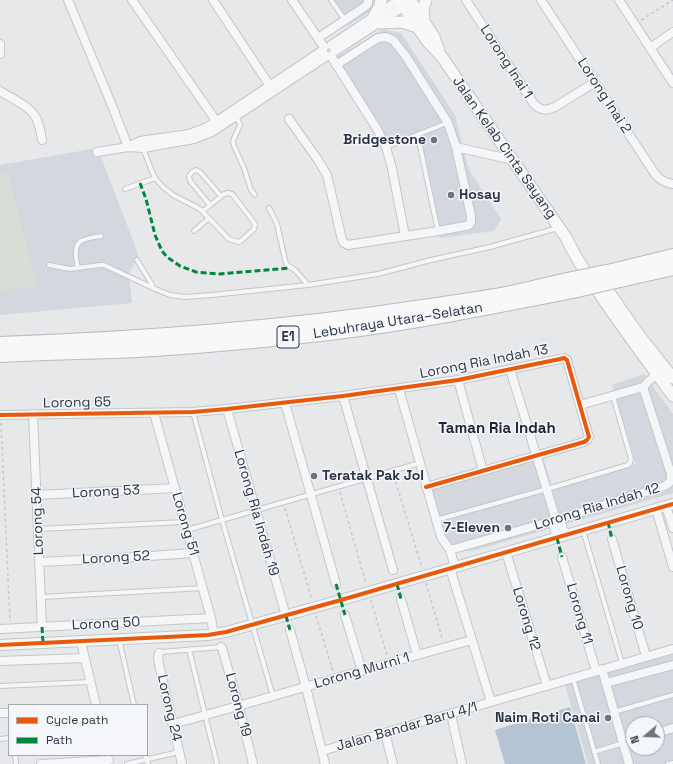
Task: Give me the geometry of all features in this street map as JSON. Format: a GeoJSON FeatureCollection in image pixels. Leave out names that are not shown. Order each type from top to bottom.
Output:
{"type":"FeatureCollection","features":[{"type":"Feature","properties":{"kind":"highway","name":"Lebuhraya Utara–Selatan"},"geometry":{"type":"LineString","coordinates":[[618,275],[673,256]]}},
{"type":"Feature","properties":{"kind":"highway","name":"Lebuhraya Utara–Selatan"},"geometry":{"type":"LineString","coordinates":[[0,355],[116,351],[192,346],[274,339],[378,326],[455,314],[618,275],[673,268]]}},
{"type":"Feature","properties":{"kind":"highway","name":"Lebuhraya Utara–Selatan"},"geometry":{"type":"LineString","coordinates":[[0,344],[116,339],[320,322],[511,293],[570,286]]}},
{"type":"Feature","properties":{"kind":"main road"},"geometry":{"type":"LineString","coordinates":[[381,0],[377,19],[421,25],[426,0]]}},
{"type":"Feature","properties":{"kind":"main road","name":"Jalan Kelab Cinta Sayang"},"geometry":{"type":"LineString","coordinates":[[405,1],[421,25],[427,41],[442,57],[567,239],[572,251],[584,271],[673,396]]}},
{"type":"Feature","properties":{"kind":"main road","name":"Jalan Kelab Cinta Sayang"},"geometry":{"type":"LineString","coordinates":[[567,239],[576,248],[638,334],[673,378]]}},
{"type":"Feature","properties":{"kind":"street"},"geometry":{"type":"LineString","coordinates":[[68,0],[128,147]]}},
{"type":"Feature","properties":{"kind":"street"},"geometry":{"type":"LineString","coordinates":[[132,0],[218,124]]}},
{"type":"Feature","properties":{"kind":"street"},"geometry":{"type":"LineString","coordinates":[[213,0],[272,88]]}},
{"type":"Feature","properties":{"kind":"street"},"geometry":{"type":"LineString","coordinates":[[292,0],[328,51],[377,129],[386,147],[392,168],[405,236]]}},
{"type":"Feature","properties":{"kind":"street"},"geometry":{"type":"LineString","coordinates":[[318,38],[366,6],[368,0]]}},
{"type":"Feature","properties":{"kind":"street","name":"Lorong Inai 1"},"geometry":{"type":"LineString","coordinates":[[466,0],[538,108],[544,110],[555,108],[595,82]]}},
{"type":"Feature","properties":{"kind":"street","name":"Lorong Inai 2"},"geometry":{"type":"LineString","coordinates":[[541,0],[655,174],[666,183],[673,184]]}},
{"type":"Feature","properties":{"kind":"street"},"geometry":{"type":"LineString","coordinates":[[97,152],[142,144],[194,139],[212,132],[218,124],[405,1]]}},
{"type":"Feature","properties":{"kind":"street"},"geometry":{"type":"LineString","coordinates":[[622,1],[673,83]]}},
{"type":"Feature","properties":{"kind":"street"},"geometry":{"type":"LineString","coordinates":[[650,48],[673,32]]}},
{"type":"Feature","properties":{"kind":"street"},"geometry":{"type":"LineString","coordinates":[[289,119],[327,175],[342,240],[346,244],[348,245],[438,231],[465,226],[471,222],[456,147],[448,123],[405,55],[393,40],[386,37],[378,38],[336,65]]}},
{"type":"Feature","properties":{"kind":"street"},"geometry":{"type":"LineString","coordinates":[[0,44],[0,54]]}},
{"type":"Feature","properties":{"kind":"street"},"geometry":{"type":"LineString","coordinates":[[218,124],[236,116],[272,88]]}},
{"type":"Feature","properties":{"kind":"street"},"geometry":{"type":"LineString","coordinates":[[0,91],[32,112],[36,117],[42,140]]}},
{"type":"Feature","properties":{"kind":"street"},"geometry":{"type":"LineString","coordinates":[[456,147],[513,160]]}},
{"type":"Feature","properties":{"kind":"street","name":"Lorong Ria Indah 13"},"geometry":{"type":"LineString","coordinates":[[154,413],[227,410],[399,389],[458,380],[566,359],[569,364],[589,437],[587,440],[537,456],[426,487]]}},
{"type":"Feature","properties":{"kind":"street"},"geometry":{"type":"LineString","coordinates":[[510,369],[561,537]]}},
{"type":"Feature","properties":{"kind":"street"},"geometry":{"type":"LineString","coordinates":[[580,405],[643,387],[656,374]]}},
{"type":"Feature","properties":{"kind":"street"},"geometry":{"type":"LineString","coordinates":[[458,380],[484,471]]}},
{"type":"Feature","properties":{"kind":"street","name":"Lorong Ria Indah 12"},"geometry":{"type":"LineString","coordinates":[[450,550],[556,520],[665,486],[671,481],[671,474],[643,387]]}},
{"type":"Feature","properties":{"kind":"street"},"geometry":{"type":"LineString","coordinates":[[399,389],[441,537],[450,550],[452,567],[491,702]]}},
{"type":"Feature","properties":{"kind":"street"},"geometry":{"type":"LineString","coordinates":[[342,396],[393,570]]}},
{"type":"Feature","properties":{"kind":"street"},"geometry":{"type":"LineString","coordinates":[[285,403],[336,584]]}},
{"type":"Feature","properties":{"kind":"street","name":"Lorong Ria Indah 19"},"geometry":{"type":"LineString","coordinates":[[227,410],[286,616]]}},
{"type":"Feature","properties":{"kind":"street","name":"Lorong 65"},"geometry":{"type":"LineString","coordinates":[[0,415],[154,413]]}},
{"type":"Feature","properties":{"kind":"street","name":"Lorong 51"},"geometry":{"type":"LineString","coordinates":[[154,413],[203,588],[214,635]]}},
{"type":"Feature","properties":{"kind":"street","name":"Lorong 54"},"geometry":{"type":"LineString","coordinates":[[34,414],[42,627]]}},
{"type":"Feature","properties":{"kind":"street","name":"Lorong 53"},"geometry":{"type":"LineString","coordinates":[[37,495],[175,488]]}},
{"type":"Feature","properties":{"kind":"street"},"geometry":{"type":"LineString","coordinates":[[0,645],[214,635],[286,616],[670,505],[673,525]]}},
{"type":"Feature","properties":{"kind":"street"},"geometry":{"type":"LineString","coordinates":[[656,509],[673,567]]}},
{"type":"Feature","properties":{"kind":"street","name":"Lorong 10"},"geometry":{"type":"LineString","coordinates":[[612,539],[646,656]]}},
{"type":"Feature","properties":{"kind":"street","name":"Lorong 12"},"geometry":{"type":"LineString","coordinates":[[506,552],[547,686]]}},
{"type":"Feature","properties":{"kind":"street","name":"Lorong 52"},"geometry":{"type":"LineString","coordinates":[[39,562],[193,553]]}},
{"type":"Feature","properties":{"kind":"street","name":"Lorong 11"},"geometry":{"type":"LineString","coordinates":[[562,557],[599,670],[606,683],[629,764]]}},
{"type":"Feature","properties":{"kind":"street"},"geometry":{"type":"LineString","coordinates":[[401,598],[417,655]]}},
{"type":"Feature","properties":{"kind":"street"},"geometry":{"type":"LineString","coordinates":[[345,615],[362,671]]}},
{"type":"Feature","properties":{"kind":"street","name":"Lorong 50"},"geometry":{"type":"LineString","coordinates":[[0,629],[211,618]]}},
{"type":"Feature","properties":{"kind":"street"},"geometry":{"type":"LineString","coordinates":[[173,724],[306,687],[290,630]]}},
{"type":"Feature","properties":{"kind":"street","name":"Lorong Murni 1"},"geometry":{"type":"LineString","coordinates":[[325,764],[306,687],[472,640]]}},
{"type":"Feature","properties":{"kind":"street"},"geometry":{"type":"LineString","coordinates":[[81,642],[96,704]]}},
{"type":"Feature","properties":{"kind":"street","name":"Lorong 19"},"geometry":{"type":"LineString","coordinates":[[221,647],[239,706],[253,764]]}},
{"type":"Feature","properties":{"kind":"street","name":"Jalan Bandar Baru 4/1"},"geometry":{"type":"LineString","coordinates":[[322,751],[673,649]]}},
{"type":"Feature","properties":{"kind":"street","name":"Lorong 24"},"geometry":{"type":"LineString","coordinates":[[159,653],[158,659],[160,669],[182,764]]}},
{"type":"Feature","properties":{"kind":"street"},"geometry":{"type":"LineString","coordinates":[[0,661],[85,658]]}},
{"type":"Feature","properties":{"kind":"street"},"geometry":{"type":"LineString","coordinates":[[606,683],[673,665]]}},
{"type":"Feature","properties":{"kind":"street"},"geometry":{"type":"LineString","coordinates":[[451,714],[462,764]]}},
{"type":"Feature","properties":{"kind":"street"},"geometry":{"type":"LineString","coordinates":[[386,733],[393,764]]}},
{"type":"Feature","properties":{"kind":"street"},"geometry":{"type":"LineString","coordinates":[[41,764],[109,760]]}},
{"type":"Feature","properties":{"kind":"lane"},"geometry":{"type":"LineString","coordinates":[[331,0],[345,20]]}},
{"type":"Feature","properties":{"kind":"lane"},"geometry":{"type":"LineString","coordinates":[[236,116],[240,125],[234,137],[234,146],[244,168],[251,190],[255,195]]}},
{"type":"Feature","properties":{"kind":"lane"},"geometry":{"type":"LineString","coordinates":[[386,147],[448,123]]}},
{"type":"Feature","properties":{"kind":"lane"},"geometry":{"type":"LineString","coordinates":[[417,135],[438,231]]}},
{"type":"Feature","properties":{"kind":"lane"},"geometry":{"type":"LineString","coordinates":[[142,144],[146,159],[155,178],[173,195],[200,208],[229,239],[238,242],[241,241],[254,229],[255,225],[253,221],[232,194],[224,194],[203,211]]}},
{"type":"Feature","properties":{"kind":"lane"},"geometry":{"type":"LineString","coordinates":[[210,205],[190,181],[189,176],[192,172],[196,170],[200,172],[221,196]]}},
{"type":"Feature","properties":{"kind":"lane"},"geometry":{"type":"LineString","coordinates":[[125,189],[155,178]]}},
{"type":"Feature","properties":{"kind":"lane"},"geometry":{"type":"LineString","coordinates":[[270,208],[277,224],[286,264],[296,271],[308,285]]}},
{"type":"Feature","properties":{"kind":"lane"},"geometry":{"type":"LineString","coordinates":[[194,231],[209,218]]}},
{"type":"Feature","properties":{"kind":"lane"},"geometry":{"type":"LineString","coordinates":[[49,265],[66,269],[100,265],[107,266],[170,295],[192,297],[270,290],[378,274],[490,247],[559,227]]}},
{"type":"Feature","properties":{"kind":"lane"},"geometry":{"type":"LineString","coordinates":[[78,268],[76,253],[77,245],[80,241],[100,236]]}},
{"type":"Feature","properties":{"kind":"lane"},"geometry":{"type":"LineString","coordinates":[[137,260],[153,288]]}},
{"type":"Feature","properties":{"kind":"lane"},"geometry":{"type":"LineString","coordinates":[[436,520],[547,489],[625,466],[630,463],[631,459],[613,396]]}},
{"type":"Feature","properties":{"kind":"lane"},"geometry":{"type":"LineString","coordinates":[[193,412],[222,520],[273,697]]}},
{"type":"Feature","properties":{"kind":"lane"},"geometry":{"type":"LineString","coordinates":[[187,530],[420,463]]}},
{"type":"Feature","properties":{"kind":"lane"},"geometry":{"type":"LineString","coordinates":[[38,529],[184,522]]}},
{"type":"Feature","properties":{"kind":"lane"},"geometry":{"type":"LineString","coordinates":[[583,530],[622,663]]}},
{"type":"Feature","properties":{"kind":"lane"},"geometry":{"type":"LineString","coordinates":[[41,597],[203,588]]}},
{"type":"Feature","properties":{"kind":"lane"},"geometry":{"type":"LineString","coordinates":[[119,639],[134,704]]}},
{"type":"Feature","properties":{"kind":"lane"},"geometry":{"type":"LineString","coordinates":[[159,653],[221,647]]}},
{"type":"Feature","properties":{"kind":"lane"},"geometry":{"type":"LineString","coordinates":[[189,649],[217,764]]}},
{"type":"Feature","properties":{"kind":"lane"},"geometry":{"type":"LineString","coordinates":[[573,678],[598,764]]}},
{"type":"Feature","properties":{"kind":"lane"},"geometry":{"type":"LineString","coordinates":[[0,686],[91,682]]}},
{"type":"Feature","properties":{"kind":"lane"},"geometry":{"type":"LineString","coordinates":[[614,712],[673,695]]}},
{"type":"Feature","properties":{"kind":"lane"},"geometry":{"type":"LineString","coordinates":[[594,752],[623,743]]}},
{"type":"Feature","properties":{"kind":"lane"},"geometry":{"type":"LineString","coordinates":[[127,764],[179,752]]}},
{"type":"Feature","properties":{"kind":"lane"},"geometry":{"type":"LineString","coordinates":[[668,764],[673,763]]}},
{"type":"Feature","properties":{"kind":"path"},"geometry":{"type":"LineString","coordinates":[[635,24],[673,0]]}},
{"type":"Feature","properties":{"kind":"path"},"geometry":{"type":"LineString","coordinates":[[0,415],[10,629]]}},
{"type":"Feature","properties":{"kind":"path"},"geometry":{"type":"LineString","coordinates":[[393,470],[445,648]]}},
{"type":"Feature","properties":{"kind":"path"},"geometry":{"type":"LineString","coordinates":[[338,486],[389,663]]}},
{"type":"Feature","properties":{"kind":"path"},"geometry":{"type":"LineString","coordinates":[[284,502],[335,679]]}},
{"type":"Feature","properties":{"kind":"shaded area"},"geometry":{"type":"Polygon","coordinates":[[[330,0],[374,0],[371,11],[348,26],[330,0]]]}},
{"type":"Feature","properties":{"kind":"shaded area"},"geometry":{"type":"Polygon","coordinates":[[[383,29],[401,33],[455,115],[469,170],[501,219],[494,231],[440,238],[419,136],[389,147],[335,58],[383,29]]]}},
{"type":"Feature","properties":{"kind":"shaded area"},"geometry":{"type":"Polygon","coordinates":[[[92,149],[95,157],[101,157],[137,251],[138,257],[129,274],[132,303],[0,315],[0,165],[92,149]]]}},
{"type":"Feature","properties":{"kind":"shaded area"},"geometry":{"type":"Polygon","coordinates":[[[8,174],[38,287],[0,290],[0,175],[8,174]]]}},
{"type":"Feature","properties":{"kind":"shaded area","name":"Taman Ria Indah"},"geometry":{"type":"Polygon","coordinates":[[[644,374],[673,414],[673,493],[473,551],[459,551],[443,536],[428,484],[541,450],[553,490],[636,464],[612,385],[644,374]]]}},
{"type":"Feature","properties":{"kind":"shaded area"},"geometry":{"type":"Polygon","coordinates":[[[673,654],[673,764],[588,764],[565,685],[673,654]]]}},
{"type":"Feature","properties":{"kind":"water"},"geometry":{"type":"Polygon","coordinates":[[[570,707],[586,764],[505,764],[495,730],[570,707]]]}},
{"type":"Feature","properties":{"kind":"marked path"},"geometry":{"type":"LineString","coordinates":[[140,183],[146,199],[155,235],[162,251],[167,257],[180,266],[196,272],[220,274],[290,268]]}},
{"type":"Feature","properties":{"kind":"marked path"},"geometry":{"type":"LineString","coordinates":[[608,522],[612,539]]}},
{"type":"Feature","properties":{"kind":"marked path"},"geometry":{"type":"LineString","coordinates":[[557,538],[562,557]]}},
{"type":"Feature","properties":{"kind":"marked path"},"geometry":{"type":"LineString","coordinates":[[336,584],[345,615]]}},
{"type":"Feature","properties":{"kind":"marked path"},"geometry":{"type":"LineString","coordinates":[[397,584],[401,599]]}},
{"type":"Feature","properties":{"kind":"marked path"},"geometry":{"type":"LineString","coordinates":[[286,616],[290,630]]}},
{"type":"Feature","properties":{"kind":"marked path"},"geometry":{"type":"LineString","coordinates":[[42,627],[43,643]]}},
{"type":"Feature","properties":{"kind":"cycle path"},"geometry":{"type":"LineString","coordinates":[[0,415],[193,412],[227,409],[343,396],[458,380],[564,358],[567,360],[589,437],[587,440],[426,487]]}},
{"type":"Feature","properties":{"kind":"cycle path"},"geometry":{"type":"LineString","coordinates":[[0,645],[208,635],[226,632],[673,504]]}},
{"type":"Feature","properties":{"kind":"place","name":"Bridgestone"},"geometry":{"type":"Point","coordinates":[434,140]}},
{"type":"Feature","properties":{"kind":"place","name":"Hosay"},"geometry":{"type":"Point","coordinates":[451,195]}},
{"type":"Feature","properties":{"kind":"place","name":"Teratak Pak Jol"},"geometry":{"type":"Point","coordinates":[314,476]}},
{"type":"Feature","properties":{"kind":"place","name":"7-Eleven"},"geometry":{"type":"Point","coordinates":[508,528]}},
{"type":"Feature","properties":{"kind":"place","name":"Naim Roti Canai"},"geometry":{"type":"Point","coordinates":[608,718]}},
{"type":"Feature","properties":{"kind":"district","name":"Taman Ria Indah"},"geometry":{"type":"Point","coordinates":[497,429]}}]}
